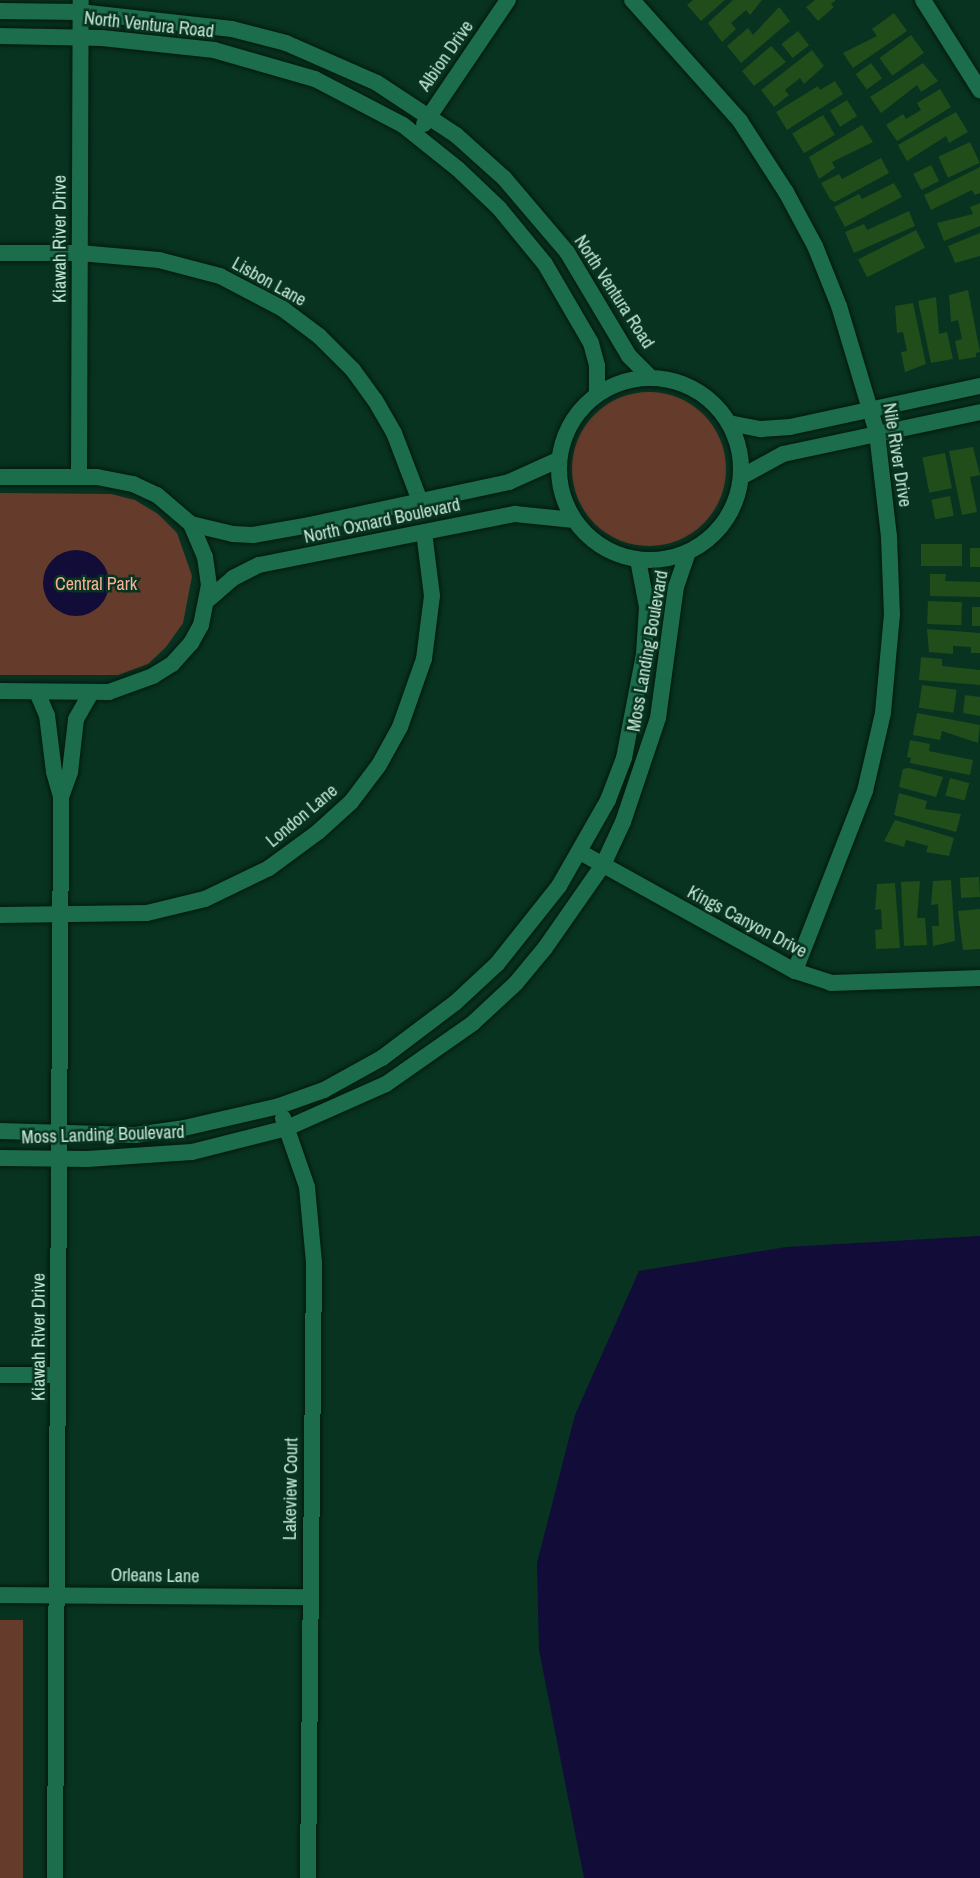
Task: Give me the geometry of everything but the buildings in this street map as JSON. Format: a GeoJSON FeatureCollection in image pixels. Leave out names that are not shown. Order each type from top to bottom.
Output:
{"type":"FeatureCollection","features":[{"type":"Feature","properties":{"kind":"street","name":"Albion Drive"},"geometry":{"type":"LineString","coordinates":[[417,135],[508,0]]}},
{"type":"Feature","properties":{"kind":"street","name":"Nile River Drive"},"geometry":{"type":"LineString","coordinates":[[632,0],[740,121],[786,192],[815,246],[854,346],[877,433],[889,537],[892,614],[883,713],[865,791],[795,972]]}},
{"type":"Feature","properties":{"kind":"street"},"geometry":{"type":"LineString","coordinates":[[923,0],[980,90]]}},
{"type":"Feature","properties":{"kind":"street","name":"North Ventura Road"},"geometry":{"type":"LineString","coordinates":[[0,11],[80,6],[176,20],[286,43],[377,83],[429,115],[504,178],[540,217],[584,275],[629,356],[650,377]]}},
{"type":"Feature","properties":{"kind":"street","name":"Kiawah River Drive"},"geometry":{"type":"LineString","coordinates":[[79,477],[80,6]]}},
{"type":"Feature","properties":{"kind":"street","name":"North Ventura Road"},"geometry":{"type":"LineString","coordinates":[[0,36],[81,37],[167,42],[264,61],[349,94],[417,135],[499,208],[545,264],[591,343],[597,366],[597,394]]}},
{"type":"Feature","properties":{"kind":"street","name":"Lisbon Lane"},"geometry":{"type":"LineString","coordinates":[[0,253],[80,253],[159,260],[220,276],[283,309],[320,336],[353,370],[375,400],[394,433],[420,501]]}},
{"type":"Feature","properties":{"kind":"street"},"geometry":{"type":"LineString","coordinates":[[650,377],[681,383],[708,399],[729,423],[736,441],[741,477],[736,500],[725,522],[708,540],[688,553],[663,560],[638,560],[613,553],[591,539],[573,520],[564,499],[558,460],[565,435],[578,412],[597,394],[614,385],[650,377]]}},
{"type":"Feature","properties":{"kind":"street"},"geometry":{"type":"LineString","coordinates":[[729,423],[761,429],[784,427],[980,386]]}},
{"type":"Feature","properties":{"kind":"street"},"geometry":{"type":"LineString","coordinates":[[741,477],[783,454],[980,412]]}},
{"type":"Feature","properties":{"kind":"street","name":"North Oxnard Boulevard"},"geometry":{"type":"LineString","coordinates":[[191,524],[226,533],[253,535],[509,482],[558,460]]}},
{"type":"Feature","properties":{"kind":"street"},"geometry":{"type":"LineString","coordinates":[[0,477],[79,477],[134,484],[157,495],[191,524],[205,557],[209,599],[191,644],[172,663],[135,684],[91,693],[0,692]]}},
{"type":"Feature","properties":{"kind":"street","name":"North Oxnard Boulevard"},"geometry":{"type":"LineString","coordinates":[[209,599],[233,578],[259,565],[516,513],[573,520]]}},
{"type":"Feature","properties":{"kind":"street","name":"London Lane"},"geometry":{"type":"LineString","coordinates":[[0,915],[147,913],[205,899],[269,868],[318,832],[351,802],[379,765],[400,727],[424,659],[432,596],[424,531]]}},
{"type":"Feature","properties":{"kind":"street","name":"Moss Landing Boulevard"},"geometry":{"type":"LineString","coordinates":[[0,1158],[60,1158],[192,1152],[287,1128],[386,1084],[473,1023],[516,983],[545,948],[603,865],[646,762],[658,718],[676,587],[688,553]]}},
{"type":"Feature","properties":{"kind":"street","name":"Moss Landing Boulevard"},"geometry":{"type":"LineString","coordinates":[[0,1131],[135,1135],[184,1128],[279,1106],[324,1090],[382,1058],[455,1003],[497,964],[560,886],[580,852],[624,758],[636,705],[647,607],[638,560]]}},
{"type":"Feature","properties":{"kind":"street","name":"Kiawah River Drive"},"geometry":{"type":"LineString","coordinates":[[37,692],[47,715],[54,772],[61,797],[56,1878]]}},
{"type":"Feature","properties":{"kind":"street","name":"Kiawah River Drive"},"geometry":{"type":"LineString","coordinates":[[61,797],[70,772],[76,719],[91,693]]}},
{"type":"Feature","properties":{"kind":"street","name":"Kings Canyon Drive"},"geometry":{"type":"LineString","coordinates":[[580,852],[795,972],[831,983],[851,984],[980,978]]}},
{"type":"Feature","properties":{"kind":"street","name":"Lakeview Court"},"geometry":{"type":"LineString","coordinates":[[279,1106],[307,1187],[313,1239],[308,1878]]}},
{"type":"Feature","properties":{"kind":"street"},"geometry":{"type":"LineString","coordinates":[[0,1375],[58,1375]]}},
{"type":"Feature","properties":{"kind":"street","name":"Orleans Lane"},"geometry":{"type":"LineString","coordinates":[[0,1595],[309,1597]]}},
{"type":"Feature","properties":{"kind":"green space"},"geometry":{"type":"Polygon","coordinates":[[[649,392],[678,398],[692,405],[703,415],[713,426],[720,440],[726,469],[720,498],[713,512],[703,523],[692,533],[678,540],[649,546],[620,540],[606,533],[595,523],[585,512],[578,498],[572,469],[578,440],[585,426],[595,415],[606,405],[620,398],[649,392]]]}},
{"type":"Feature","properties":{"kind":"green space","name":"Central Park"},"geometry":{"type":"Polygon","coordinates":[[[0,493],[111,494],[135,500],[158,514],[177,533],[192,576],[183,623],[166,647],[148,664],[118,675],[0,675],[0,493]]]}},
{"type":"Feature","properties":{"kind":"green space"},"geometry":{"type":"Polygon","coordinates":[[[0,1620],[23,1620],[23,1878],[0,1878],[0,1620]]]}},
{"type":"Feature","properties":{"kind":"shaded area"},"geometry":{"type":"Polygon","coordinates":[[[76,550],[89,552],[99,560],[107,570],[109,583],[107,596],[99,606],[89,614],[76,616],[63,614],[53,606],[45,596],[43,583],[45,570],[53,560],[63,552],[76,550]]]}},
{"type":"Feature","properties":{"kind":"shaded area"},"geometry":{"type":"Polygon","coordinates":[[[980,1236],[980,1878],[584,1878],[539,1650],[537,1563],[575,1415],[639,1271],[786,1247],[980,1236]]]}}]}
